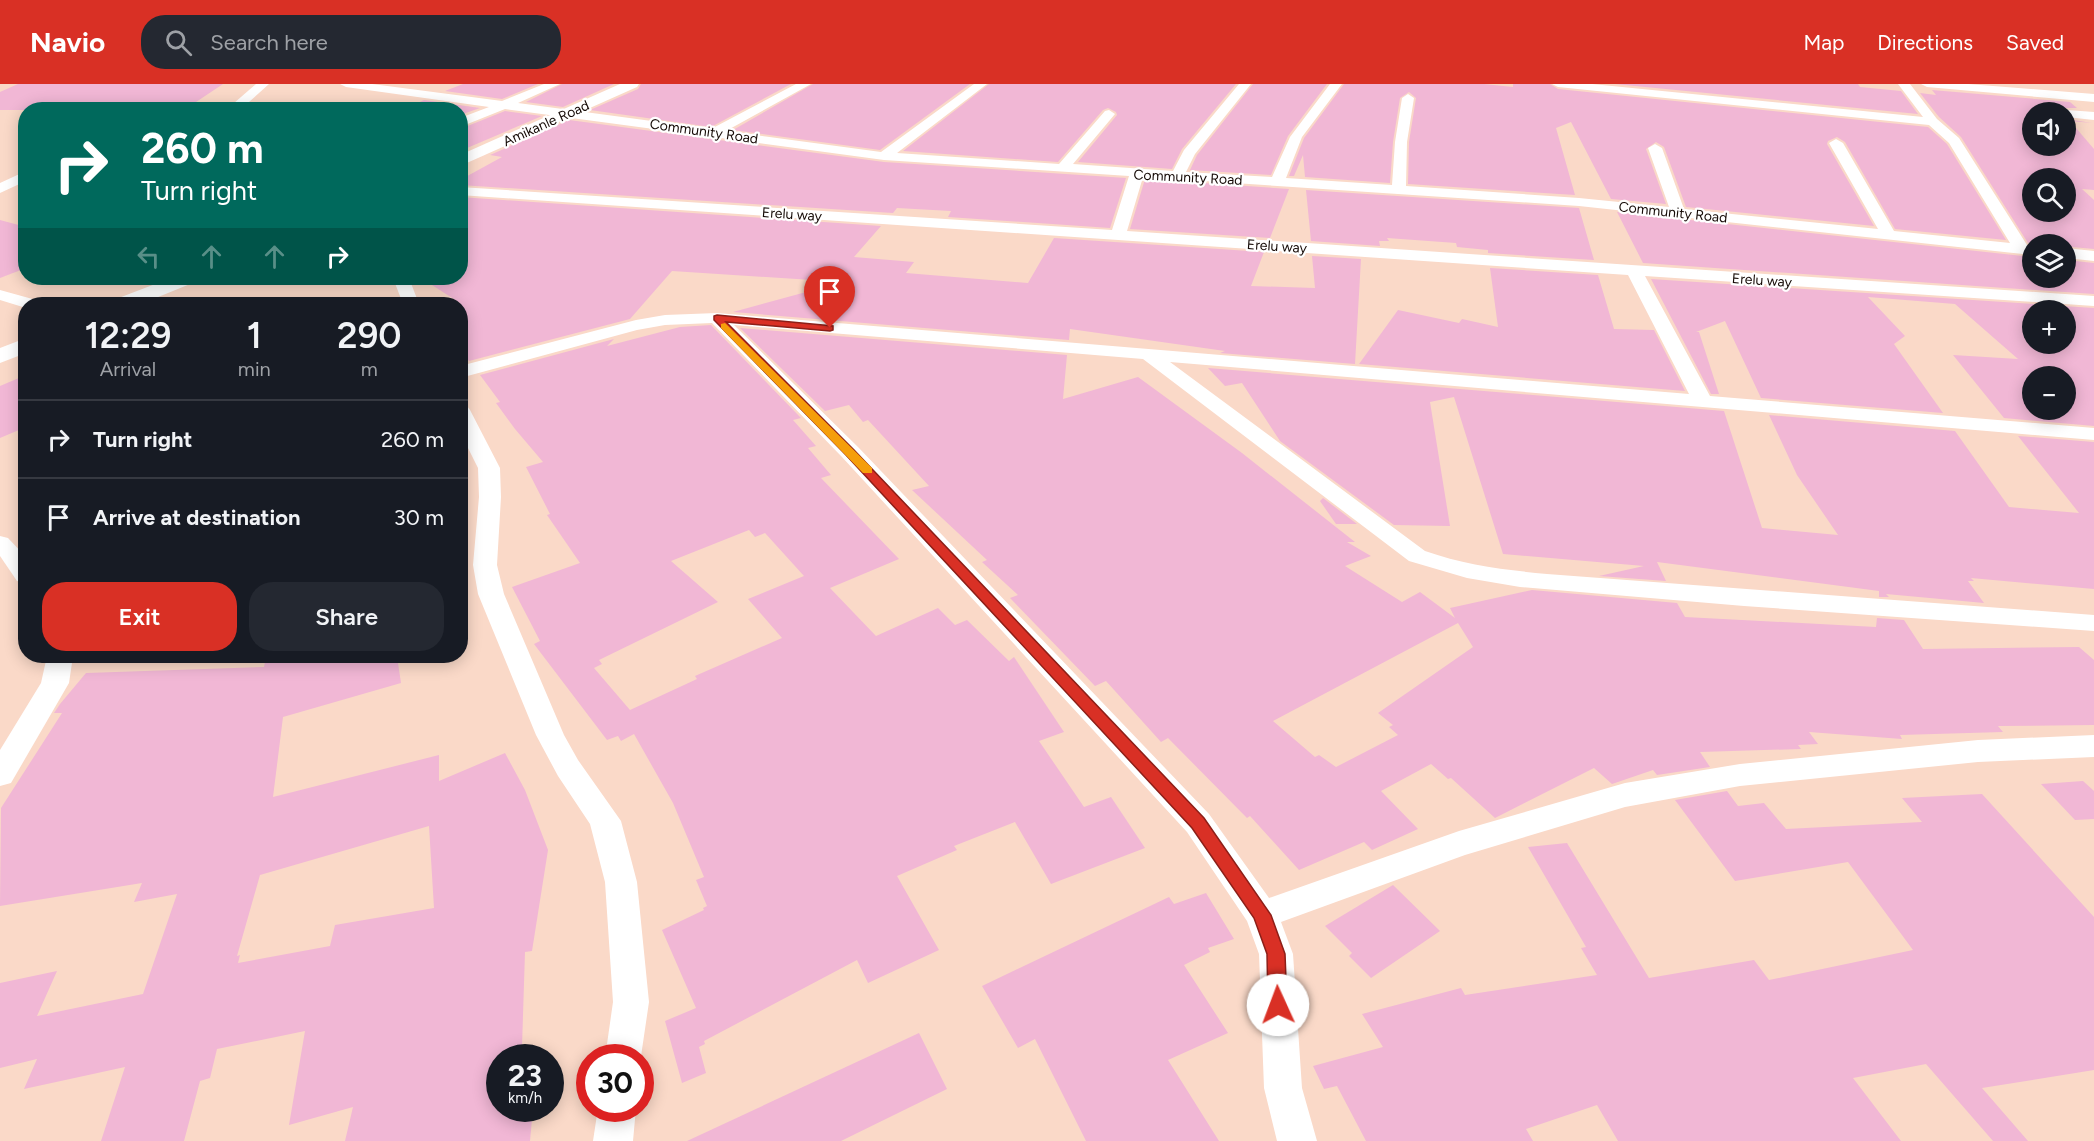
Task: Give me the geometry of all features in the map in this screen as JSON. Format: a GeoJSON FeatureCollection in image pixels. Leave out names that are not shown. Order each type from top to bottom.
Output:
{"type":"FeatureCollection","features":[{"type":"Feature","properties":{"kind":"street"},"geometry":{"type":"LineString","coordinates":[[241,102],[262,84]]}},
{"type":"Feature","properties":{"kind":"street","name":"Community Road"},"geometry":{"type":"LineString","coordinates":[[346,84],[884,156],[1522,197],[2022,248]]}},
{"type":"Feature","properties":{"kind":"street"},"geometry":{"type":"LineString","coordinates":[[468,120],[554,84]]}},
{"type":"Feature","properties":{"kind":"street","name":"Amikanle Road"},"geometry":{"type":"LineString","coordinates":[[468,157],[632,84]]}},
{"type":"Feature","properties":{"kind":"street"},"geometry":{"type":"LineString","coordinates":[[715,132],[806,84]]}},
{"type":"Feature","properties":{"kind":"street"},"geometry":{"type":"LineString","coordinates":[[884,156],[981,84]]}},
{"type":"Feature","properties":{"kind":"street"},"geometry":{"type":"LineString","coordinates":[[1177,176],[1189,153],[1245,84]]}},
{"type":"Feature","properties":{"kind":"street"},"geometry":{"type":"LineString","coordinates":[[1277,182],[1296,137],[1336,84]]}},
{"type":"Feature","properties":{"kind":"street"},"geometry":{"type":"LineString","coordinates":[[1558,84],[1933,122]]}},
{"type":"Feature","properties":{"kind":"street"},"geometry":{"type":"LineString","coordinates":[[1904,84],[1933,122],[1954,141],[2022,242]]}},
{"type":"Feature","properties":{"kind":"street"},"geometry":{"type":"LineString","coordinates":[[1927,84],[2094,98]]}},
{"type":"Feature","properties":{"kind":"street"},"geometry":{"type":"LineString","coordinates":[[2039,84],[2048,94]]}},
{"type":"Feature","properties":{"kind":"street"},"geometry":{"type":"LineString","coordinates":[[1399,190],[1401,142],[1408,98]]}},
{"type":"Feature","properties":{"kind":"street"},"geometry":{"type":"LineString","coordinates":[[1062,169],[1109,114]]}},
{"type":"Feature","properties":{"kind":"street"},"geometry":{"type":"LineString","coordinates":[[2076,115],[2094,116]]}},
{"type":"Feature","properties":{"kind":"street"},"geometry":{"type":"LineString","coordinates":[[1836,143],[1888,233]]}},
{"type":"Feature","properties":{"kind":"street"},"geometry":{"type":"LineString","coordinates":[[1655,148],[1678,212]]}},
{"type":"Feature","properties":{"kind":"street"},"geometry":{"type":"LineString","coordinates":[[1118,235],[1137,174]]}},
{"type":"Feature","properties":{"kind":"street"},"geometry":{"type":"LineString","coordinates":[[0,189],[18,179]]}},
{"type":"Feature","properties":{"kind":"street","name":"Erelu way"},"geometry":{"type":"LineString","coordinates":[[468,192],[2094,301]]}},
{"type":"Feature","properties":{"kind":"street"},"geometry":{"type":"LineString","coordinates":[[2076,254],[2094,256]]}},
{"type":"Feature","properties":{"kind":"street"},"geometry":{"type":"LineString","coordinates":[[1634,271],[1703,402]]}},
{"type":"Feature","properties":{"kind":"street"},"geometry":{"type":"LineString","coordinates":[[141,297],[171,285]]}},
{"type":"Feature","properties":{"kind":"street"},"geometry":{"type":"LineString","coordinates":[[0,295],[18,300]]}},
{"type":"Feature","properties":{"kind":"street"},"geometry":{"type":"LineString","coordinates":[[468,370],[636,325],[665,320],[717,318],[2094,434]]}},
{"type":"Feature","properties":{"kind":"street"},"geometry":{"type":"LineString","coordinates":[[717,318],[850,452],[1198,823],[1262,915],[1276,954],[1283,1088],[1297,1141]]}},
{"type":"Feature","properties":{"kind":"street"},"geometry":{"type":"LineString","coordinates":[[0,356],[18,348]]}},
{"type":"Feature","properties":{"kind":"street"},"geometry":{"type":"LineString","coordinates":[[1149,355],[1417,556],[1439,565],[1503,576],[1793,603],[2094,623]]}},
{"type":"Feature","properties":{"kind":"street"},"geometry":{"type":"LineString","coordinates":[[468,426],[489,468],[490,497],[485,565],[491,594],[550,735],[568,768],[605,821],[621,882],[630,1002],[626,1044]]}},
{"type":"Feature","properties":{"kind":"street"},"geometry":{"type":"LineString","coordinates":[[0,543],[18,564]]}},
{"type":"Feature","properties":{"kind":"street"},"geometry":{"type":"LineString","coordinates":[[0,775],[55,683],[59,663]]}},
{"type":"Feature","properties":{"kind":"street"},"geometry":{"type":"LineString","coordinates":[[1262,915],[1459,844],[1625,795],[1752,774],[1978,751],[2094,746]]}},
{"type":"Feature","properties":{"kind":"street"},"geometry":{"type":"LineString","coordinates":[[613,1141],[615,1122]]}},
{"type":"Feature","properties":{"kind":"building"},"geometry":{"type":"Polygon","coordinates":[[[18,84],[223,84],[196,102],[18,102],[18,110],[0,110],[0,92],[18,84]]]}},
{"type":"Feature","properties":{"kind":"building"},"geometry":{"type":"Polygon","coordinates":[[[463,84],[538,84],[502,99],[445,91],[463,84]]]}},
{"type":"Feature","properties":{"kind":"building"},"geometry":{"type":"Polygon","coordinates":[[[562,84],[614,84],[563,107],[526,102],[562,84]]]}},
{"type":"Feature","properties":{"kind":"building"},"geometry":{"type":"Polygon","coordinates":[[[641,84],[791,84],[711,127],[590,110],[638,89],[641,84]]]}},
{"type":"Feature","properties":{"kind":"building"},"geometry":{"type":"Polygon","coordinates":[[[813,84],[970,84],[880,150],[733,130],[813,84]]]}},
{"type":"Feature","properties":{"kind":"building"},"geometry":{"type":"Polygon","coordinates":[[[989,84],[1236,84],[1182,149],[1172,169],[1078,162],[1117,115],[1108,108],[1103,110],[1058,162],[903,151],[989,84]]]}},
{"type":"Feature","properties":{"kind":"building"},"geometry":{"type":"Polygon","coordinates":[[[1253,84],[1327,84],[1288,136],[1271,175],[1190,170],[1197,155],[1253,84]]]}},
{"type":"Feature","properties":{"kind":"building"},"geometry":{"type":"Polygon","coordinates":[[[1344,84],[1484,84],[1513,87],[1513,84],[1550,84],[1558,89],[1928,127],[1947,144],[2006,240],[1895,229],[1845,142],[1837,137],[1828,141],[1827,144],[1874,226],[1686,207],[1664,147],[1656,142],[1646,149],[1666,204],[1611,199],[1571,122],[1556,128],[1575,195],[1408,184],[1409,142],[1416,98],[1409,92],[1400,98],[1393,142],[1390,183],[1305,177],[1303,155],[1294,176],[1289,176],[1304,138],[1344,84]]]}},
{"type":"Feature","properties":{"kind":"building"},"geometry":{"type":"Polygon","coordinates":[[[1615,84],[1858,84],[1860,87],[1901,91],[1918,114],[1615,84]]]}},
{"type":"Feature","properties":{"kind":"building"},"geometry":{"type":"Polygon","coordinates":[[[1932,90],[2070,102],[2022,102],[2022,156],[2076,156],[2076,128],[2094,149],[2094,190],[2082,189],[2094,200],[2094,249],[2076,247],[2076,234],[2022,234],[1961,137],[1939,117],[1920,93],[1936,95],[1932,90]]]}},
{"type":"Feature","properties":{"kind":"building"},"geometry":{"type":"Polygon","coordinates":[[[468,106],[480,108],[468,112],[468,106]]]}},
{"type":"Feature","properties":{"kind":"building"},"geometry":{"type":"Polygon","coordinates":[[[505,111],[542,116],[468,148],[468,126],[505,111]]]}},
{"type":"Feature","properties":{"kind":"building"},"geometry":{"type":"Polygon","coordinates":[[[569,120],[884,162],[1126,178],[1110,228],[948,217],[951,211],[897,208],[893,213],[468,186],[468,176],[502,157],[490,155],[569,120]]]}},
{"type":"Feature","properties":{"kind":"building"},"geometry":{"type":"Polygon","coordinates":[[[1145,179],[1289,189],[1270,238],[1130,229],[1145,179]]]}},
{"type":"Feature","properties":{"kind":"building"},"geometry":{"type":"Polygon","coordinates":[[[1306,190],[1579,208],[1594,260],[1488,253],[1488,250],[1457,247],[1456,243],[1387,238],[1389,241],[1379,241],[1380,246],[1311,241],[1306,190]]]}},
{"type":"Feature","properties":{"kind":"building"},"geometry":{"type":"Polygon","coordinates":[[[468,198],[881,226],[854,257],[914,262],[906,273],[1028,283],[1054,238],[1264,252],[1251,286],[1315,288],[1312,256],[1361,259],[1355,364],[1220,353],[1225,351],[1070,329],[1069,340],[733,312],[843,282],[672,271],[630,319],[469,361],[468,297],[451,297],[432,285],[468,285],[468,198]]]}},
{"type":"Feature","properties":{"kind":"building"},"geometry":{"type":"Polygon","coordinates":[[[1617,212],[2022,256],[2022,288],[2076,288],[2076,261],[2094,263],[2094,294],[1643,263],[1617,212]]]}},
{"type":"Feature","properties":{"kind":"building"},"geometry":{"type":"Polygon","coordinates":[[[0,220],[18,225],[18,271],[0,278],[0,220]]]}},
{"type":"Feature","properties":{"kind":"building"},"geometry":{"type":"Polygon","coordinates":[[[1490,268],[1598,275],[1614,329],[1654,330],[1685,391],[1359,364],[1398,310],[1459,323],[1462,319],[1498,327],[1490,268]]]}},
{"type":"Feature","properties":{"kind":"building"},"geometry":{"type":"Polygon","coordinates":[[[1651,279],[2022,303],[2022,354],[2076,354],[2076,307],[2094,308],[2094,426],[2026,420],[2076,420],[2076,366],[2022,366],[2022,420],[2004,418],[1953,355],[2018,359],[1955,304],[1868,297],[1905,336],[1894,344],[1943,413],[1761,398],[1725,321],[1696,332],[1699,332],[1719,394],[1711,394],[1651,279]]]}},
{"type":"Feature","properties":{"kind":"building"},"geometry":{"type":"Polygon","coordinates":[[[711,325],[801,418],[793,420],[816,446],[808,448],[831,475],[821,478],[899,559],[830,588],[876,636],[938,608],[955,625],[967,620],[1009,661],[1014,657],[1064,732],[1039,741],[1084,807],[1111,797],[1145,848],[1051,884],[1015,822],[954,846],[957,850],[897,876],[939,950],[868,983],[857,960],[704,1041],[705,1044],[699,1047],[706,1073],[682,1083],[665,1021],[696,1008],[662,930],[704,910],[703,908],[707,906],[696,880],[704,877],[673,803],[634,734],[621,741],[618,736],[607,740],[534,644],[540,641],[512,587],[580,563],[547,515],[550,514],[526,467],[543,462],[496,403],[500,402],[480,375],[614,339],[607,346],[680,327],[711,325]],[[749,530],[671,561],[718,602],[599,660],[602,664],[594,668],[630,710],[697,679],[695,676],[782,638],[748,599],[804,576],[765,533],[755,537],[749,530]]]}},
{"type":"Feature","properties":{"kind":"building"},"geometry":{"type":"Polygon","coordinates":[[[740,328],[1067,355],[1063,399],[1138,377],[1242,453],[1355,542],[1347,542],[1371,556],[1345,566],[1402,602],[1420,592],[1455,618],[1450,608],[1532,590],[1677,603],[1685,617],[1876,627],[1877,618],[1904,620],[1923,649],[2079,647],[2094,660],[2094,725],[1998,726],[2003,732],[1900,735],[1902,739],[1809,732],[1818,744],[1798,745],[1801,749],[1700,752],[1710,767],[1657,775],[1653,770],[1612,784],[1594,768],[1495,818],[1451,778],[1448,779],[1431,764],[1381,791],[1418,829],[1372,850],[1364,842],[1299,870],[1250,816],[1247,818],[1168,738],[1161,742],[1106,681],[1095,686],[1010,598],[1018,595],[982,562],[987,560],[912,490],[929,486],[868,420],[863,422],[849,405],[825,411],[740,328]],[[1458,623],[1273,721],[1315,757],[1319,755],[1336,767],[1398,735],[1389,727],[1393,725],[1378,713],[1473,647],[1458,623]]]}},
{"type":"Feature","properties":{"kind":"building"},"geometry":{"type":"Polygon","coordinates":[[[1208,368],[1724,411],[1762,528],[1838,535],[1797,475],[1769,415],[1955,431],[2009,507],[2079,513],[2018,436],[2094,442],[2094,589],[1971,578],[1974,581],[1968,581],[1984,603],[1886,594],[1889,597],[1879,597],[1879,591],[1657,562],[1666,581],[1599,576],[1644,566],[1503,554],[1454,397],[1430,402],[1450,526],[1394,525],[1280,441],[1242,383],[1225,386],[1208,368]]]}},
{"type":"Feature","properties":{"kind":"building"},"geometry":{"type":"Polygon","coordinates":[[[18,378],[18,430],[0,438],[0,386],[18,378]]]}},
{"type":"Feature","properties":{"kind":"building"},"geometry":{"type":"Polygon","coordinates":[[[1323,498],[1357,524],[1336,524],[1320,501],[1323,498]]]}},
{"type":"Feature","properties":{"kind":"building"},"geometry":{"type":"Polygon","coordinates":[[[265,663],[398,663],[401,683],[283,717],[273,797],[439,755],[439,781],[505,753],[525,790],[548,850],[532,951],[525,952],[522,1044],[486,1044],[486,1122],[532,1122],[530,1141],[345,1141],[353,1107],[289,1125],[305,1031],[217,1049],[210,1078],[200,1081],[184,1141],[101,1141],[125,1067],[24,1089],[37,1059],[0,1068],[0,983],[57,971],[37,1016],[143,994],[177,894],[134,902],[142,883],[0,906],[1,808],[62,713],[54,713],[86,673],[264,667],[265,663]],[[429,826],[260,875],[237,956],[240,955],[238,963],[330,946],[335,925],[434,908],[429,826]]]}},
{"type":"Feature","properties":{"kind":"building"},"geometry":{"type":"Polygon","coordinates":[[[2083,781],[2094,791],[2094,819],[2075,820],[2041,784],[2083,781]]]}},
{"type":"Feature","properties":{"kind":"building"},"geometry":{"type":"Polygon","coordinates":[[[1727,791],[1738,806],[1764,803],[1786,829],[1922,822],[1902,798],[1982,794],[2094,917],[2094,1070],[1982,1088],[2028,1141],[1993,1141],[1926,1064],[1853,1078],[1901,1141],[1618,1141],[1597,1105],[1526,1129],[1533,1141],[1366,1141],[1337,1086],[1324,1089],[1313,1066],[1383,1047],[1362,1014],[1461,988],[1465,995],[1597,975],[1581,948],[1586,947],[1528,847],[1567,843],[1649,978],[1754,960],[1769,980],[1913,950],[1848,862],[1735,881],[1675,800],[1727,791]]]}},
{"type":"Feature","properties":{"kind":"building"},"geometry":{"type":"Polygon","coordinates":[[[1393,885],[1440,931],[1371,978],[1349,956],[1352,953],[1325,926],[1393,885]]]}},
{"type":"Feature","properties":{"kind":"building"},"geometry":{"type":"Polygon","coordinates":[[[1206,893],[1234,939],[1208,948],[1210,952],[1184,965],[1228,1033],[1168,1060],[1219,1141],[1086,1141],[1035,1039],[1018,1048],[982,986],[1169,897],[1174,904],[1206,893]]]}},
{"type":"Feature","properties":{"kind":"building"},"geometry":{"type":"Polygon","coordinates":[[[919,1033],[947,1089],[841,1141],[687,1141],[919,1033]]]}},
{"type":"Feature","properties":{"kind":"slow traffic"},"geometry":{"type":"LineString","coordinates":[[725,326],[867,470]]}},
{"type":"Feature","properties":{"kind":"route"},"geometry":{"type":"LineString","coordinates":[[830,328],[717,318],[850,452],[1198,823],[1262,915],[1276,954],[1278,1005]]}}]}
